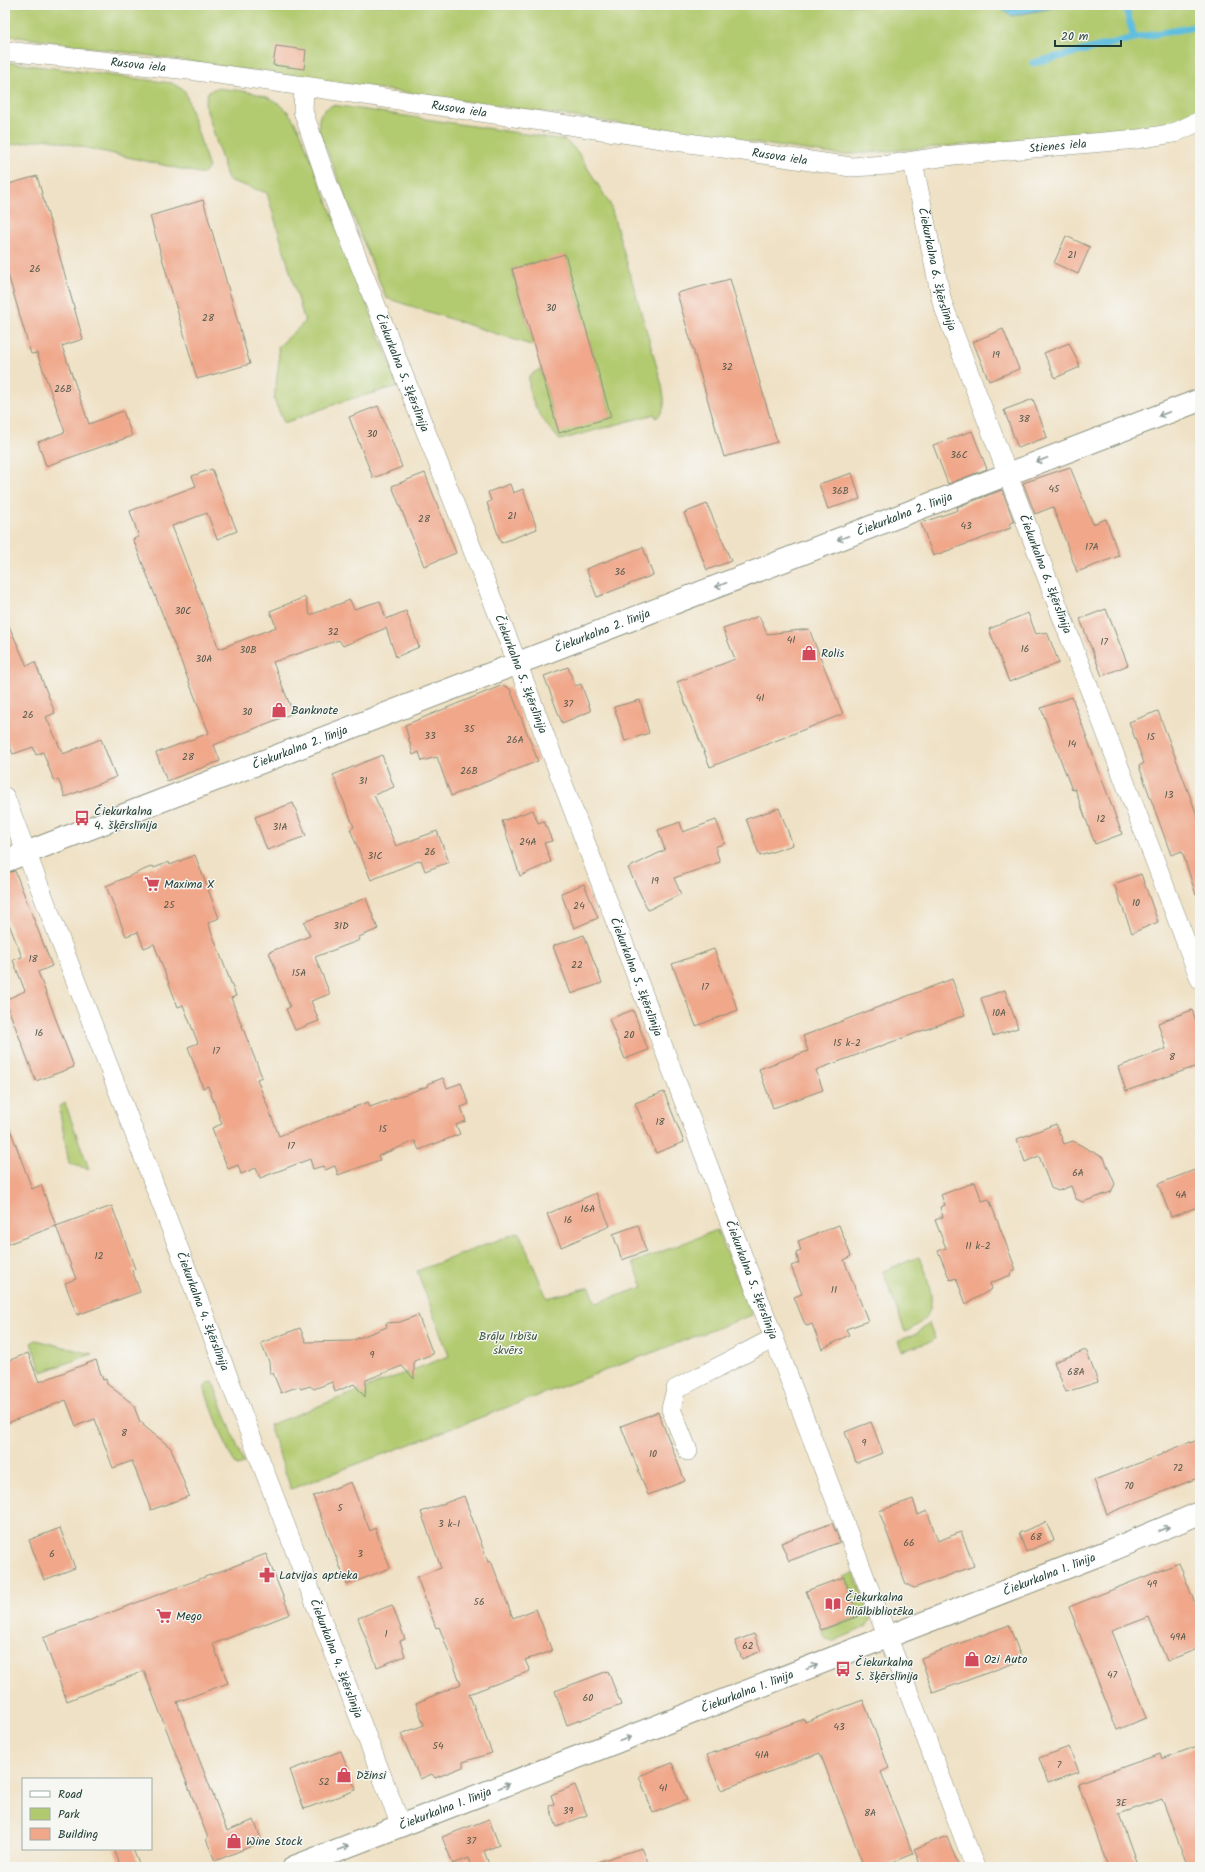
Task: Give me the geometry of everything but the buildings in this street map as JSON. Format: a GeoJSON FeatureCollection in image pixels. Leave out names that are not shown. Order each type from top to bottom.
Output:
{"type":"FeatureCollection","features":[{"type":"Feature","properties":{"kind":"street","name":"Rusova iela"},"geometry":{"type":"LineString","coordinates":[[5,51],[189,70],[851,167],[913,162]]}},
{"type":"Feature","properties":{"kind":"street","name":"Čiekurkalna 5. šķērslīnija"},"geometry":{"type":"LineString","coordinates":[[304,86],[303,110],[328,184],[517,664],[975,1867]]}},
{"type":"Feature","properties":{"kind":"street","name":"Stienes iela"},"geometry":{"type":"LineString","coordinates":[[913,162],[953,155],[1138,139],[1174,133],[1200,121]]}},
{"type":"Feature","properties":{"kind":"street","name":"Čiekurkalna 6. šķērslīnija"},"geometry":{"type":"LineString","coordinates":[[913,162],[940,296],[1200,979]]}},
{"type":"Feature","properties":{"kind":"street","name":"Čiekurkalna 2. līnija"},"geometry":{"type":"LineString","coordinates":[[5,861],[1200,400]]}},
{"type":"Feature","properties":{"kind":"street","name":"Čiekurkalna 4. šķērslīnija"},"geometry":{"type":"LineString","coordinates":[[5,797],[400,1826]]}},
{"type":"Feature","properties":{"kind":"street"},"geometry":{"type":"LineString","coordinates":[[688,1451],[671,1410],[676,1389],[774,1338]]}},
{"type":"Feature","properties":{"kind":"street","name":"Čiekurkalna 1. līnija"},"geometry":{"type":"LineString","coordinates":[[294,1867],[1128,1544],[1200,1513]]}},
{"type":"Feature","properties":{"kind":"green space"},"geometry":{"type":"Polygon","coordinates":[[[5,5],[996,5],[1012,16],[1066,5],[1200,5],[1200,112],[1160,129],[840,155],[5,35],[5,5]]]}},
{"type":"Feature","properties":{"kind":"green space"},"geometry":{"type":"Polygon","coordinates":[[[5,62],[172,83],[185,91],[209,168],[203,174],[47,139],[5,146],[5,62]]]}},
{"type":"Feature","properties":{"kind":"green space"},"geometry":{"type":"Polygon","coordinates":[[[216,88],[245,91],[264,96],[281,105],[293,119],[300,131],[399,386],[344,401],[284,423],[274,400],[279,360],[278,347],[305,322],[267,193],[228,180],[205,104],[208,92],[216,88]]]}},
{"type":"Feature","properties":{"kind":"green space"},"geometry":{"type":"Polygon","coordinates":[[[333,105],[565,140],[577,151],[610,204],[662,385],[664,407],[660,415],[656,418],[655,414],[560,440],[537,411],[531,394],[529,376],[540,369],[559,432],[611,417],[565,255],[512,269],[534,346],[386,298],[319,131],[320,115],[333,105]]]}},
{"type":"Feature","properties":{"kind":"green space"},"geometry":{"type":"Polygon","coordinates":[[[65,1103],[89,1169],[69,1164],[59,1107],[65,1103]]]}},
{"type":"Feature","properties":{"kind":"green space","name":"Brāļu Irbīšu skvērs"},"geometry":{"type":"Polygon","coordinates":[[[717,1230],[752,1315],[291,1489],[269,1425],[449,1356],[417,1271],[519,1232],[547,1298],[590,1287],[596,1303],[643,1287],[633,1263],[717,1230]]]}},
{"type":"Feature","properties":{"kind":"green space"},"geometry":{"type":"Polygon","coordinates":[[[919,1257],[930,1290],[930,1309],[917,1325],[905,1332],[883,1271],[919,1257]]]}},
{"type":"Feature","properties":{"kind":"green space"},"geometry":{"type":"Polygon","coordinates":[[[929,1323],[935,1339],[902,1351],[898,1341],[918,1333],[929,1323]]]}},
{"type":"Feature","properties":{"kind":"green space"},"geometry":{"type":"Polygon","coordinates":[[[36,1340],[92,1354],[42,1372],[31,1343],[36,1340]]]}},
{"type":"Feature","properties":{"kind":"green space"},"geometry":{"type":"Polygon","coordinates":[[[213,1382],[244,1464],[237,1466],[230,1455],[204,1388],[208,1383],[213,1382]]]}},
{"type":"Feature","properties":{"kind":"green space"},"geometry":{"type":"Polygon","coordinates":[[[854,1573],[871,1618],[866,1627],[832,1642],[826,1639],[821,1631],[859,1616],[844,1577],[854,1573]]]}},
{"type":"Feature","properties":{"kind":"water"},"geometry":{"type":"Polygon","coordinates":[[[996,5],[1066,5],[1012,16],[996,5]]]}},
{"type":"Feature","properties":{"kind":"waterway"},"geometry":{"type":"LineString","coordinates":[[1125,5],[1134,38]]}},
{"type":"Feature","properties":{"kind":"waterway"},"geometry":{"type":"LineString","coordinates":[[1033,63],[1134,38],[1200,26]]}},
{"type":"Feature","properties":{"kind":"place","name":"Rolis"},"geometry":{"type":"Point","coordinates":[809,653]}},
{"type":"Feature","properties":{"kind":"place","name":"Banknote"},"geometry":{"type":"Point","coordinates":[279,710]}},
{"type":"Feature","properties":{"kind":"place","name":"Čiekurkalna 4. šķērslīnija"},"geometry":{"type":"Point","coordinates":[82,818]}},
{"type":"Feature","properties":{"kind":"place","name":"Maxima X"},"geometry":{"type":"Point","coordinates":[152,884]}},
{"type":"Feature","properties":{"kind":"place","name":"Latvijas aptieka"},"geometry":{"type":"Point","coordinates":[267,1575]}},
{"type":"Feature","properties":{"kind":"place","name":"Čiekurkalna filiālbibliotēka"},"geometry":{"type":"Point","coordinates":[833,1604]}},
{"type":"Feature","properties":{"kind":"place","name":"Mego"},"geometry":{"type":"Point","coordinates":[164,1616]}},
{"type":"Feature","properties":{"kind":"place","name":"Ozi Auto"},"geometry":{"type":"Point","coordinates":[972,1659]}},
{"type":"Feature","properties":{"kind":"place","name":"Čiekurkalna 5. šķērslīnija"},"geometry":{"type":"Point","coordinates":[843,1669]}},
{"type":"Feature","properties":{"kind":"place","name":"Džinsi"},"geometry":{"type":"Point","coordinates":[344,1775]}},
{"type":"Feature","properties":{"kind":"place","name":"Wine Stock"},"geometry":{"type":"Point","coordinates":[234,1841]}}]}
